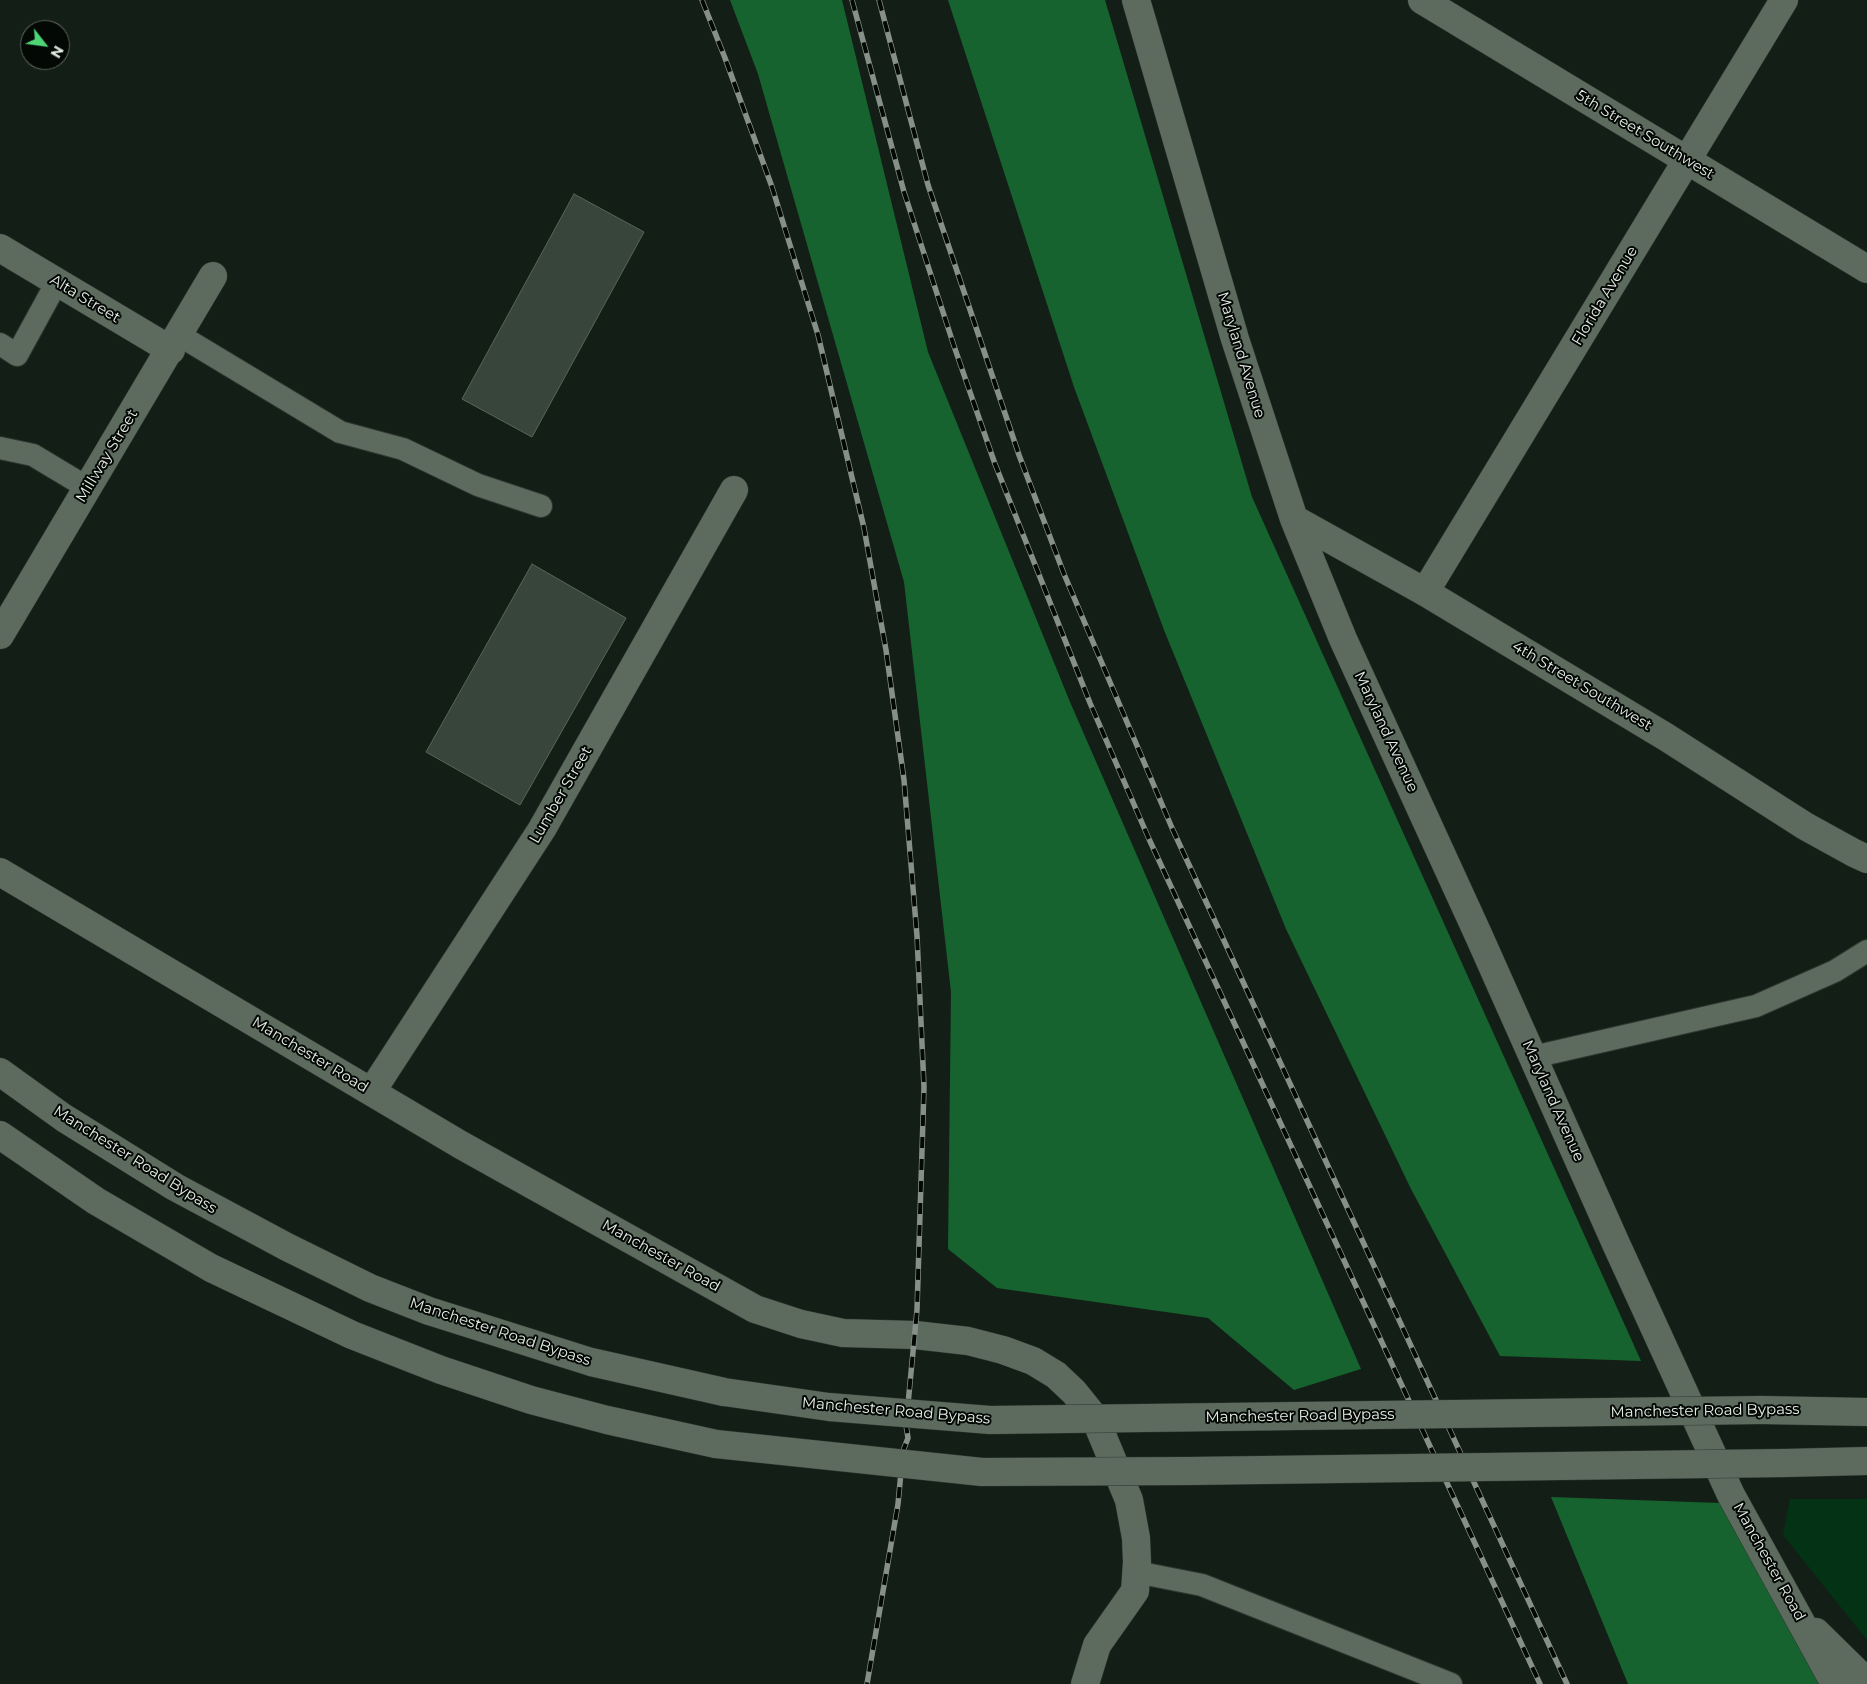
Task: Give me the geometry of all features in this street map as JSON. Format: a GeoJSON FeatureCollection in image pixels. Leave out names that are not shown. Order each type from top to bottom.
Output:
{"type":"FeatureCollection","features":[{"type":"Feature","properties":{"kind":"main road","name":"Maryland Avenue"},"geometry":{"type":"LineString","coordinates":[[1136,0],[1235,339],[1294,519],[1348,648],[1617,1246],[1706,1438]]}},
{"type":"Feature","properties":{"kind":"main road","name":"5th Street Southwest"},"geometry":{"type":"LineString","coordinates":[[1422,0],[1867,269]]}},
{"type":"Feature","properties":{"kind":"main road","name":"Florida Avenue"},"geometry":{"type":"LineString","coordinates":[[1425,592],[1784,0]]}},
{"type":"Feature","properties":{"kind":"main road","name":"Alta Street"},"geometry":{"type":"LineString","coordinates":[[0,248],[57,282],[175,343]]}},
{"type":"Feature","properties":{"kind":"main road","name":"Millway Street"},"geometry":{"type":"LineString","coordinates":[[0,635],[175,343],[213,276]]}},
{"type":"Feature","properties":{"kind":"main road","name":"Lumber Street"},"geometry":{"type":"LineString","coordinates":[[372,1091],[542,829],[734,490]]}},
{"type":"Feature","properties":{"kind":"main road","name":"4th Street Southwest"},"geometry":{"type":"LineString","coordinates":[[1294,519],[1425,592],[1666,737],[1863,861]]}},
{"type":"Feature","properties":{"kind":"main road","name":"Manchester Road"},"geometry":{"type":"LineString","coordinates":[[0,872],[462,1145],[755,1309],[801,1324],[843,1333],[915,1335],[968,1341],[1003,1350],[1033,1361],[1048,1370],[1074,1392],[1095,1418],[1129,1500],[1136,1538],[1134,1591],[1097,1645],[1086,1684]]}},
{"type":"Feature","properties":{"kind":"main road","name":"Manchester Road Bypass"},"geometry":{"type":"LineString","coordinates":[[0,1072],[64,1118],[175,1187],[238,1222],[370,1288],[429,1311],[591,1362],[724,1392],[829,1407],[990,1420],[1762,1410],[1867,1412]]}},
{"type":"Feature","properties":{"kind":"main road"},"geometry":{"type":"LineString","coordinates":[[0,1135],[96,1201],[212,1268],[352,1335],[441,1370],[531,1400],[607,1420],[716,1444],[982,1472],[1189,1471],[1867,1461]]}},
{"type":"Feature","properties":{"kind":"main road"},"geometry":{"type":"LineString","coordinates":[[1834,1411],[1867,1398]]}},
{"type":"Feature","properties":{"kind":"main road","name":"Manchester Road"},"geometry":{"type":"LineString","coordinates":[[1706,1438],[1732,1495],[1835,1684]]}},
{"type":"Feature","properties":{"kind":"main road"},"geometry":{"type":"LineString","coordinates":[[1796,1612],[1867,1682]]}},
{"type":"Feature","properties":{"kind":"lane"},"geometry":{"type":"LineString","coordinates":[[0,344],[18,354],[57,282]]}},
{"type":"Feature","properties":{"kind":"lane"},"geometry":{"type":"LineString","coordinates":[[175,343],[340,432],[403,449],[478,485],[540,506]]}},
{"type":"Feature","properties":{"kind":"lane"},"geometry":{"type":"LineString","coordinates":[[0,448],[32,456],[88,488]]}},
{"type":"Feature","properties":{"kind":"lane"},"geometry":{"type":"LineString","coordinates":[[1533,1056],[1756,1006],[1835,971],[1867,951]]}},
{"type":"Feature","properties":{"kind":"lane"},"geometry":{"type":"LineString","coordinates":[[1136,1572],[1202,1585],[1451,1684]]}},
{"type":"Feature","properties":{"kind":"green space"},"geometry":{"type":"Polygon","coordinates":[[[730,0],[842,0],[928,352],[1070,702],[1361,1369],[1294,1390],[1208,1318],[997,1288],[948,1249],[951,992],[904,582],[758,74],[730,0]]]}},
{"type":"Feature","properties":{"kind":"green space"},"geometry":{"type":"Polygon","coordinates":[[[948,0],[1105,0],[1252,497],[1641,1361],[1500,1356],[1411,1189],[1286,929],[1164,630],[1074,387],[948,0]]]}},
{"type":"Feature","properties":{"kind":"green space"},"geometry":{"type":"Polygon","coordinates":[[[1551,1497],[1720,1503],[1819,1684],[1628,1684],[1551,1497]]]}},
{"type":"Feature","properties":{"kind":"green space"},"geometry":{"type":"Polygon","coordinates":[[[1790,1499],[1867,1499],[1867,1640],[1783,1535],[1790,1499]]]}},
{"type":"Feature","properties":{"kind":"building"},"geometry":{"type":"Polygon","coordinates":[[[574,194],[644,232],[532,437],[462,399],[574,194]]]}},
{"type":"Feature","properties":{"kind":"building"},"geometry":{"type":"Polygon","coordinates":[[[532,564],[626,618],[520,805],[426,752],[532,564]]]}},
{"type":"Feature","properties":{"kind":"railway"},"geometry":{"type":"LineString","coordinates":[[702,0],[772,187],[818,335],[864,528],[886,650],[904,780],[917,936],[924,1087],[917,1310],[906,1425],[908,1438],[903,1451],[898,1504],[867,1684]]}},
{"type":"Feature","properties":{"kind":"railway"},"geometry":{"type":"LineString","coordinates":[[852,0],[904,192],[954,346],[995,464],[1090,703],[1149,839],[1540,1684]]}},
{"type":"Feature","properties":{"kind":"railway"},"geometry":{"type":"LineString","coordinates":[[879,0],[928,185],[1019,455],[1064,574],[1172,828],[1567,1684]]}}]}
